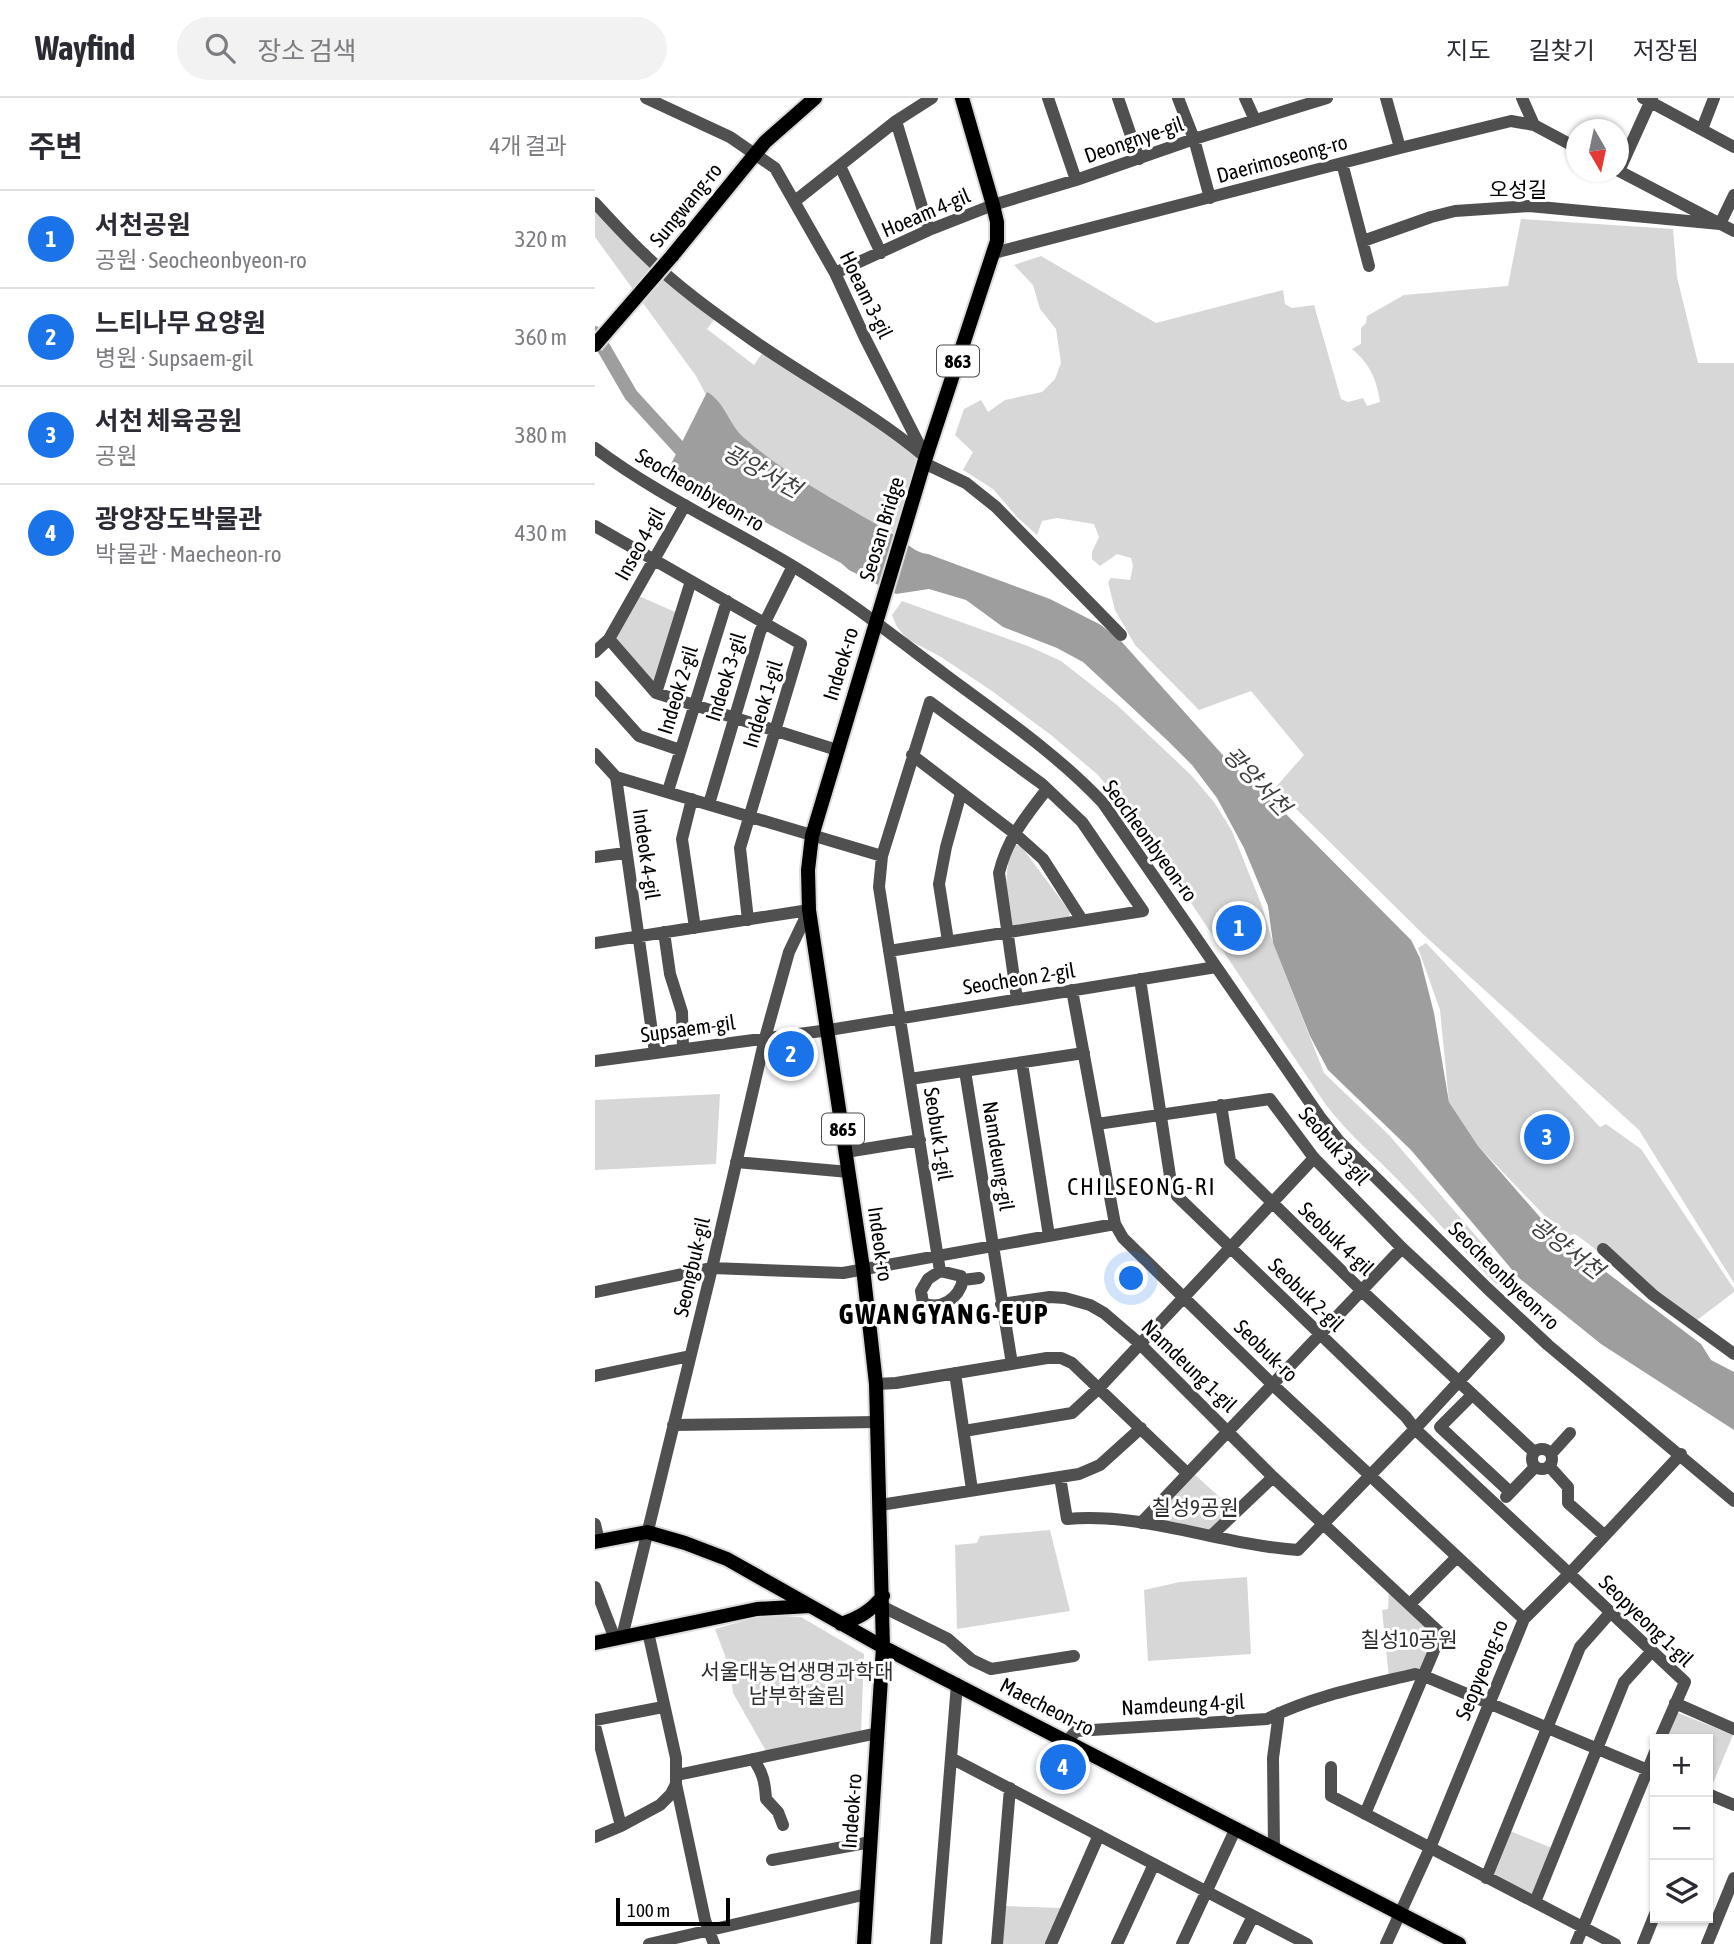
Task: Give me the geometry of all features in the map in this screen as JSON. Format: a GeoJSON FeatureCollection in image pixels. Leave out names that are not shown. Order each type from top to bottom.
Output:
{"type":"FeatureCollection","features":[{"type":"Feature","properties":{"kind":"main road","name":"Sungwang-ro"},"geometry":{"type":"LineString","coordinates":[[595,345],[755,154],[815,98]]}},
{"type":"Feature","properties":{"kind":"main road","name":"863"},"geometry":{"type":"LineString","coordinates":[[924,463],[994,253],[997,231],[993,205],[962,98]]}},
{"type":"Feature","properties":{"kind":"main road","name":"Seosan Bridge"},"geometry":{"type":"LineString","coordinates":[[881,603],[924,463]]}},
{"type":"Feature","properties":{"kind":"main road","name":"Indeok-ro"},"geometry":{"type":"LineString","coordinates":[[864,1944],[883,1647],[876,1384],[863,1268],[809,910],[808,870],[812,836],[881,603]]}},
{"type":"Feature","properties":{"kind":"main road"},"geometry":{"type":"LineString","coordinates":[[597,1541],[647,1532]]}},
{"type":"Feature","properties":{"kind":"main road","name":"Maecheon-ro"},"geometry":{"type":"LineString","coordinates":[[647,1532],[685,1543],[747,1570],[883,1647],[1459,1944]]}},
{"type":"Feature","properties":{"kind":"main road"},"geometry":{"type":"LineString","coordinates":[[747,1570],[760,1589],[761,1597],[757,1609]]}},
{"type":"Feature","properties":{"kind":"main road"},"geometry":{"type":"LineString","coordinates":[[841,1624],[857,1619],[883,1601]]}},
{"type":"Feature","properties":{"kind":"main road"},"geometry":{"type":"LineString","coordinates":[[595,1643],[757,1609],[810,1606]]}},
{"type":"Feature","properties":{"kind":"street","name":"Hoeam 3-gil"},"geometry":{"type":"LineString","coordinates":[[646,98],[730,137],[775,168],[835,273],[924,463]]}},
{"type":"Feature","properties":{"kind":"street"},"geometry":{"type":"LineString","coordinates":[[795,201],[896,121],[932,98]]}},
{"type":"Feature","properties":{"kind":"street"},"geometry":{"type":"LineString","coordinates":[[1048,98],[1076,180]]}},
{"type":"Feature","properties":{"kind":"street"},"geometry":{"type":"LineString","coordinates":[[1118,98],[1139,159]]}},
{"type":"Feature","properties":{"kind":"street"},"geometry":{"type":"LineString","coordinates":[[1178,98],[1194,139],[1210,198]]}},
{"type":"Feature","properties":{"kind":"street"},"geometry":{"type":"LineString","coordinates":[[1245,98],[1255,120]]}},
{"type":"Feature","properties":{"kind":"street"},"geometry":{"type":"LineString","coordinates":[[1386,98],[1400,148]]}},
{"type":"Feature","properties":{"kind":"street"},"geometry":{"type":"LineString","coordinates":[[1522,98],[1534,125]]}},
{"type":"Feature","properties":{"kind":"street"},"geometry":{"type":"LineString","coordinates":[[1702,129],[1714,98]]}},
{"type":"Feature","properties":{"kind":"street","name":"Deongnye-gil"},"geometry":{"type":"LineString","coordinates":[[993,205],[1320,99]]}},
{"type":"Feature","properties":{"kind":"street"},"geometry":{"type":"LineString","coordinates":[[1629,147],[1649,99],[1734,147]]}},
{"type":"Feature","properties":{"kind":"street"},"geometry":{"type":"LineString","coordinates":[[896,121],[929,230]]}},
{"type":"Feature","properties":{"kind":"street","name":"Daerimoseong-ro"},"geometry":{"type":"LineString","coordinates":[[994,253],[1511,121],[1534,125],[1566,142]]}},
{"type":"Feature","properties":{"kind":"street"},"geometry":{"type":"LineString","coordinates":[[1342,163],[1369,266]]}},
{"type":"Feature","properties":{"kind":"street","name":"Hoeam 3-gil"},"geometry":{"type":"LineString","coordinates":[[840,166],[881,253]]}},
{"type":"Feature","properties":{"kind":"street"},"geometry":{"type":"LineString","coordinates":[[1629,176],[1734,231]]}},
{"type":"Feature","properties":{"kind":"street"},"geometry":{"type":"LineString","coordinates":[[1720,224],[1734,195]]}},
{"type":"Feature","properties":{"kind":"street"},"geometry":{"type":"LineString","coordinates":[[595,203],[644,254],[680,286],[750,339],[903,439],[924,463],[966,483],[996,507],[1121,635]]}},
{"type":"Feature","properties":{"kind":"street","name":"Hoeam 4-gil"},"geometry":{"type":"LineString","coordinates":[[835,273],[929,230],[993,205]]}},
{"type":"Feature","properties":{"kind":"street","name":"오성길"},"geometry":{"type":"LineString","coordinates":[[1363,241],[1455,211],[1529,206],[1720,224]]}},
{"type":"Feature","properties":{"kind":"street","name":"Seocheonbyeon-ro"},"geometry":{"type":"LineString","coordinates":[[595,448],[628,472],[793,566],[876,621],[1081,780],[1103,803],[1339,1141],[1548,1345],[1734,1501]]}},
{"type":"Feature","properties":{"kind":"street","name":"Inseo 4-gil"},"geometry":{"type":"LineString","coordinates":[[595,652],[609,639],[685,505]]}},
{"type":"Feature","properties":{"kind":"street","name":"Indeok 1-gil"},"geometry":{"type":"LineString","coordinates":[[595,526],[801,644],[749,817]]}},
{"type":"Feature","properties":{"kind":"street","name":"Indeok 3-gil"},"geometry":{"type":"LineString","coordinates":[[709,804],[764,622],[793,566]]}},
{"type":"Feature","properties":{"kind":"street"},"geometry":{"type":"LineString","coordinates":[[656,693],[691,581]]}},
{"type":"Feature","properties":{"kind":"street","name":"Indeok 2-gil"},"geometry":{"type":"LineString","coordinates":[[668,791],[727,601]]}},
{"type":"Feature","properties":{"kind":"street"},"geometry":{"type":"LineString","coordinates":[[609,639],[656,693],[837,750]]}},
{"type":"Feature","properties":{"kind":"street"},"geometry":{"type":"LineString","coordinates":[[595,687],[639,736],[680,750]]}},
{"type":"Feature","properties":{"kind":"street","name":"Seobuk 1-gil"},"geometry":{"type":"LineString","coordinates":[[940,1271],[879,887],[881,856],[929,702],[1047,789]]}},
{"type":"Feature","properties":{"kind":"street"},"geometry":{"type":"LineString","coordinates":[[595,754],[616,777]]}},
{"type":"Feature","properties":{"kind":"street"},"geometry":{"type":"LineString","coordinates":[[912,755],[1014,833],[1042,859],[1082,920]]}},
{"type":"Feature","properties":{"kind":"street","name":"Indeok 4-gil"},"geometry":{"type":"LineString","coordinates":[[655,1053],[616,777],[881,856]]}},
{"type":"Feature","properties":{"kind":"street"},"geometry":{"type":"LineString","coordinates":[[889,951],[1007,933],[1082,920],[1143,911],[1082,822],[1047,789],[1014,833],[1004,853],[999,873],[1007,933],[1017,999]]}},
{"type":"Feature","properties":{"kind":"street"},"geometry":{"type":"LineString","coordinates":[[949,941],[939,884],[961,793]]}},
{"type":"Feature","properties":{"kind":"street","name":"Indeok 4-gil"},"geometry":{"type":"LineString","coordinates":[[692,799],[682,839],[695,928]]}},
{"type":"Feature","properties":{"kind":"street"},"geometry":{"type":"LineString","coordinates":[[748,920],[740,848],[749,817]]}},
{"type":"Feature","properties":{"kind":"street"},"geometry":{"type":"LineString","coordinates":[[595,857],[625,853]]}},
{"type":"Feature","properties":{"kind":"street"},"geometry":{"type":"LineString","coordinates":[[595,940],[809,910]]}},
{"type":"Feature","properties":{"kind":"street","name":"Seongbuk-gil"},"geometry":{"type":"LineString","coordinates":[[618,1638],[712,1268],[765,1038],[789,952],[809,910]]}},
{"type":"Feature","properties":{"kind":"street"},"geometry":{"type":"LineString","coordinates":[[664,932],[670,974],[682,1012],[683,1049]]}},
{"type":"Feature","properties":{"kind":"street","name":"Seocheon 2-gil"},"geometry":{"type":"LineString","coordinates":[[829,1030],[1216,967]]}},
{"type":"Feature","properties":{"kind":"street","name":"Seobuk 2-gil"},"geometry":{"type":"LineString","coordinates":[[1140,979],[1173,1190],[1188,1209],[1569,1574]]}},
{"type":"Feature","properties":{"kind":"street","name":"Seobuk-ro"},"geometry":{"type":"LineString","coordinates":[[1073,990],[1115,1224],[1123,1238],[1273,1385],[1524,1619]]}},
{"type":"Feature","properties":{"kind":"street","name":"Supsaem-gil"},"geometry":{"type":"LineString","coordinates":[[595,1061],[829,1030]]}},
{"type":"Feature","properties":{"kind":"street"},"geometry":{"type":"LineString","coordinates":[[910,1079],[1084,1054]]}},
{"type":"Feature","properties":{"kind":"street","name":"Namdeung-gil"},"geometry":{"type":"LineString","coordinates":[[1022,1063],[1049,1236]]}},
{"type":"Feature","properties":{"kind":"street","name":"Namdeung-gil"},"geometry":{"type":"LineString","coordinates":[[965,1071],[1012,1364]]}},
{"type":"Feature","properties":{"kind":"street","name":"Seobuk 3-gil"},"geometry":{"type":"LineString","coordinates":[[1097,1124],[1270,1099],[1314,1158],[1402,1248],[1499,1338],[1457,1381]]}},
{"type":"Feature","properties":{"kind":"street","name":"Seobuk 4-gil"},"geometry":{"type":"LineString","coordinates":[[1221,1105],[1230,1161],[1361,1291],[1534,1452]]}},
{"type":"Feature","properties":{"kind":"street"},"geometry":{"type":"LineString","coordinates":[[846,1152],[920,1140]]}},
{"type":"Feature","properties":{"kind":"street"},"geometry":{"type":"LineString","coordinates":[[964,1431],[1072,1413],[1100,1387],[1314,1158]]}},
{"type":"Feature","properties":{"kind":"street"},"geometry":{"type":"LineString","coordinates":[[736,1162],[849,1172]]}},
{"type":"Feature","properties":{"kind":"street"},"geometry":{"type":"LineString","coordinates":[[595,1292],[712,1268],[843,1273],[1115,1224]]}},
{"type":"Feature","properties":{"kind":"street"},"geometry":{"type":"LineString","coordinates":[[1142,1523],[1227,1430],[1402,1248]]}},
{"type":"Feature","properties":{"kind":"street"},"geometry":{"type":"LineString","coordinates":[[1603,1249],[1653,1295],[1734,1354]]}},
{"type":"Feature","properties":{"kind":"street"},"geometry":{"type":"LineString","coordinates":[[940,1271],[956,1273],[963,1280],[956,1296],[941,1304],[923,1303],[921,1291],[929,1279],[940,1271]]}},
{"type":"Feature","properties":{"kind":"street"},"geometry":{"type":"LineString","coordinates":[[963,1280],[979,1278]]}},
{"type":"Feature","properties":{"kind":"street","name":"Namdeung 1-gil"},"geometry":{"type":"LineString","coordinates":[[1001,1304],[1050,1297],[1077,1301],[1104,1313],[1139,1343],[1273,1478],[1324,1522],[1441,1634],[1365,1814]]}},
{"type":"Feature","properties":{"kind":"street"},"geometry":{"type":"LineString","coordinates":[[595,1376],[690,1356]]}},
{"type":"Feature","properties":{"kind":"street"},"geometry":{"type":"LineString","coordinates":[[876,1384],[1061,1358],[1072,1363],[1100,1387],[1187,1473]]}},
{"type":"Feature","properties":{"kind":"street"},"geometry":{"type":"LineString","coordinates":[[955,1373],[972,1490]]}},
{"type":"Feature","properties":{"kind":"street"},"geometry":{"type":"LineString","coordinates":[[1061,1477],[1067,1519],[1094,1517],[1142,1523],[1272,1548],[1298,1550],[1415,1429],[1457,1381]]}},
{"type":"Feature","properties":{"kind":"street"},"geometry":{"type":"LineString","coordinates":[[1472,1395],[1440,1427],[1510,1492]]}},
{"type":"Feature","properties":{"kind":"street"},"geometry":{"type":"LineString","coordinates":[[673,1425],[877,1422]]}},
{"type":"Feature","properties":{"kind":"street"},"geometry":{"type":"LineString","coordinates":[[880,1505],[1079,1474],[1100,1465],[1141,1428]]}},
{"type":"Feature","properties":{"kind":"street"},"geometry":{"type":"LineString","coordinates":[[1570,1433],[1550,1460],[1540,1469],[1531,1458],[1534,1452],[1543,1449],[1550,1460],[1568,1487],[1568,1503],[1604,1535]]}},
{"type":"Feature","properties":{"kind":"street","name":"Seopyeong-ro"},"geometry":{"type":"LineString","coordinates":[[1386,1944],[1430,1848],[1524,1619],[1681,1454]]}},
{"type":"Feature","properties":{"kind":"street"},"geometry":{"type":"LineString","coordinates":[[1497,1505],[1535,1466]]}},
{"type":"Feature","properties":{"kind":"street"},"geometry":{"type":"LineString","coordinates":[[1211,1536],[1273,1478]]}},
{"type":"Feature","properties":{"kind":"street"},"geometry":{"type":"LineString","coordinates":[[595,1524],[597,1541]]}},
{"type":"Feature","properties":{"kind":"street"},"geometry":{"type":"LineString","coordinates":[[1410,1604],[1457,1557]]}},
{"type":"Feature","properties":{"kind":"street","name":"Seopyeong 1-gil"},"geometry":{"type":"LineString","coordinates":[[1569,1574],[1685,1682],[1662,1734]]}},
{"type":"Feature","properties":{"kind":"street"},"geometry":{"type":"LineString","coordinates":[[595,1587],[618,1638]]}},
{"type":"Feature","properties":{"kind":"street"},"geometry":{"type":"LineString","coordinates":[[883,1601],[948,1639],[972,1660],[991,1669],[1074,1656]]}},
{"type":"Feature","properties":{"kind":"street"},"geometry":{"type":"LineString","coordinates":[[1486,1878],[1580,1647],[1611,1613]]}},
{"type":"Feature","properties":{"kind":"street"},"geometry":{"type":"LineString","coordinates":[[648,1632],[674,1751],[676,1779],[712,1940]]}},
{"type":"Feature","properties":{"kind":"street"},"geometry":{"type":"LineString","coordinates":[[1535,1902],[1624,1682],[1652,1651]]}},
{"type":"Feature","properties":{"kind":"street","name":"Namdeung 4-gil"},"geometry":{"type":"LineString","coordinates":[[1067,1741],[1076,1731],[1267,1719],[1283,1710],[1354,1689],[1415,1674],[1424,1676]]}},
{"type":"Feature","properties":{"kind":"street"},"geometry":{"type":"LineString","coordinates":[[1424,1676],[1650,1770]]}},
{"type":"Feature","properties":{"kind":"street"},"geometry":{"type":"LineString","coordinates":[[936,1944],[957,1684]]}},
{"type":"Feature","properties":{"kind":"street"},"geometry":{"type":"LineString","coordinates":[[1675,1703],[1734,1729]]}},
{"type":"Feature","properties":{"kind":"street"},"geometry":{"type":"LineString","coordinates":[[595,1720],[663,1707]]}},
{"type":"Feature","properties":{"kind":"street"},"geometry":{"type":"LineString","coordinates":[[1274,1848],[1273,1758],[1279,1713]]}},
{"type":"Feature","properties":{"kind":"street"},"geometry":{"type":"LineString","coordinates":[[595,1726],[621,1826]]}},
{"type":"Feature","properties":{"kind":"street"},"geometry":{"type":"LineString","coordinates":[[676,1779],[753,1759],[878,1733]]}},
{"type":"Feature","properties":{"kind":"street"},"geometry":{"type":"LineString","coordinates":[[951,1758],[1307,1944]]}},
{"type":"Feature","properties":{"kind":"street"},"geometry":{"type":"LineString","coordinates":[[753,1759],[763,1776],[766,1799],[778,1812],[783,1825]]}},
{"type":"Feature","properties":{"kind":"street"},"geometry":{"type":"LineString","coordinates":[[1331,1767],[1331,1796],[1615,1944]]}},
{"type":"Feature","properties":{"kind":"street"},"geometry":{"type":"LineString","coordinates":[[1576,1944],[1650,1776]]}},
{"type":"Feature","properties":{"kind":"street"},"geometry":{"type":"LineString","coordinates":[[595,1837],[660,1805],[671,1794],[676,1779]]}},
{"type":"Feature","properties":{"kind":"street"},"geometry":{"type":"LineString","coordinates":[[997,1944],[1010,1788]]}},
{"type":"Feature","properties":{"kind":"street"},"geometry":{"type":"LineString","coordinates":[[1713,1796],[1734,1805]]}},
{"type":"Feature","properties":{"kind":"street"},"geometry":{"type":"LineString","coordinates":[[1182,1944],[1236,1828]]}},
{"type":"Feature","properties":{"kind":"street"},"geometry":{"type":"LineString","coordinates":[[1051,1944],[1099,1835]]}},
{"type":"Feature","properties":{"kind":"street"},"geometry":{"type":"LineString","coordinates":[[772,1860],[871,1842]]}},
{"type":"Feature","properties":{"kind":"street"},"geometry":{"type":"LineString","coordinates":[[1117,1944],[1154,1864]]}},
{"type":"Feature","properties":{"kind":"street"},"geometry":{"type":"LineString","coordinates":[[1707,1944],[1734,1878]]}},
{"type":"Feature","properties":{"kind":"street"},"geometry":{"type":"LineString","coordinates":[[649,1944],[712,1940],[867,1894]]}},
{"type":"Feature","properties":{"kind":"street"},"geometry":{"type":"LineString","coordinates":[[1239,1944],[1253,1916]]}},
{"type":"Feature","properties":{"kind":"street"},"geometry":{"type":"LineString","coordinates":[[1643,1944],[1651,1923]]}},
{"type":"Feature","properties":{"kind":"green space"},"geometry":{"type":"Polygon","coordinates":[[[595,212],[643,258],[716,317],[707,329],[754,365],[763,352],[878,425],[924,463],[898,536],[785,474],[734,434],[714,410],[696,376],[595,237],[595,212]]]}},
{"type":"Feature","properties":{"kind":"green space"},"geometry":{"type":"Polygon","coordinates":[[[1521,219],[1673,229],[1677,277],[1698,363],[1734,363],[1734,1283],[1639,1130],[1425,936],[1275,788],[1304,755],[1251,691],[1199,710],[1135,645],[1115,610],[1108,582],[1111,578],[1130,580],[1133,566],[1131,558],[1117,554],[1100,566],[1092,559],[1092,552],[1099,537],[1094,524],[1057,518],[1042,521],[1037,535],[993,489],[963,470],[973,452],[955,435],[964,409],[981,400],[988,412],[1005,400],[1042,392],[1055,379],[1061,363],[1056,329],[1040,309],[1033,285],[1014,265],[1041,256],[1156,323],[1283,290],[1285,304],[1292,308],[1314,305],[1341,399],[1348,402],[1363,398],[1367,406],[1380,402],[1377,387],[1372,373],[1352,349],[1361,344],[1361,328],[1366,323],[1367,316],[1404,295],[1508,286],[1521,219]]]}},
{"type":"Feature","properties":{"kind":"green space"},"geometry":{"type":"Polygon","coordinates":[[[634,594],[680,614],[656,693],[609,639],[634,594]]]}},
{"type":"Feature","properties":{"kind":"green space"},"geometry":{"type":"Polygon","coordinates":[[[902,601],[1028,646],[1061,661],[1117,705],[1191,775],[1214,802],[1232,831],[1324,1073],[1389,1135],[1513,1279],[1506,1284],[1496,1284],[1334,1116],[1153,846],[1098,775],[1051,735],[992,691],[941,657],[907,639],[897,627],[892,615],[902,601]]]}},
{"type":"Feature","properties":{"kind":"green space"},"geometry":{"type":"Polygon","coordinates":[[[1012,846],[1021,846],[1070,912],[1069,917],[1010,927],[1007,877],[1012,846]]]}},
{"type":"Feature","properties":{"kind":"green space"},"geometry":{"type":"Polygon","coordinates":[[[1426,943],[1600,1127],[1606,1124],[1641,1149],[1734,1292],[1688,1327],[1590,1245],[1575,1234],[1568,1236],[1558,1230],[1478,1146],[1449,1102],[1440,1010],[1418,948],[1426,943]]]}},
{"type":"Feature","properties":{"kind":"green space"},"geometry":{"type":"Polygon","coordinates":[[[720,1094],[716,1164],[595,1170],[595,1100],[720,1094]]]}},
{"type":"Feature","properties":{"kind":"green space","name":"칠성9공원"},"geometry":{"type":"Polygon","coordinates":[[[1192,1472],[1237,1513],[1213,1535],[1156,1526],[1151,1514],[1192,1472]]]}},
{"type":"Feature","properties":{"kind":"green space"},"geometry":{"type":"Polygon","coordinates":[[[1050,1530],[1070,1611],[957,1629],[955,1545],[977,1543],[980,1536],[1050,1530]]]}},
{"type":"Feature","properties":{"kind":"green space"},"geometry":{"type":"Polygon","coordinates":[[[1247,1577],[1251,1654],[1148,1661],[1144,1590],[1180,1582],[1247,1577]]]}},
{"type":"Feature","properties":{"kind":"green space","name":"칠성10공원"},"geometry":{"type":"Polygon","coordinates":[[[1389,1589],[1437,1634],[1421,1672],[1389,1678],[1382,1610],[1388,1609],[1389,1589]]]}},
{"type":"Feature","properties":{"kind":"green space","name":"서울대농업생명과학대 남부학술림"},"geometry":{"type":"Polygon","coordinates":[[[764,1615],[801,1617],[864,1654],[861,1733],[766,1751],[733,1693],[730,1669],[715,1629],[764,1615]]]}},
{"type":"Feature","properties":{"kind":"green space"},"geometry":{"type":"Polygon","coordinates":[[[1676,1712],[1733,1735],[1713,1783],[1713,1734],[1669,1734],[1676,1712]]]}},
{"type":"Feature","properties":{"kind":"green space"},"geometry":{"type":"Polygon","coordinates":[[[1510,1831],[1552,1848],[1533,1894],[1493,1876],[1510,1831]]]}},
{"type":"Feature","properties":{"kind":"green space"},"geometry":{"type":"Polygon","coordinates":[[[1003,1906],[1062,1908],[1047,1944],[1000,1944],[1003,1906]]]}},
{"type":"Feature","properties":{"kind":"water"},"geometry":{"type":"Polygon","coordinates":[[[707,392],[718,401],[738,432],[761,452],[798,478],[919,552],[1050,599],[1101,625],[1121,641],[1229,762],[1266,794],[1411,940],[1420,958],[1434,1013],[1449,1102],[1478,1146],[1552,1231],[1701,1344],[1711,1360],[1734,1372],[1734,1430],[1601,1344],[1519,1278],[1411,1150],[1328,1070],[1310,1036],[1273,943],[1268,906],[1244,848],[1217,798],[1192,765],[1083,662],[1057,648],[1003,627],[966,600],[929,589],[896,594],[668,470],[707,392]]]}},
{"type":"Feature","properties":{"kind":"waterway","name":"광양서천"},"geometry":{"type":"LineString","coordinates":[[595,333],[631,395],[684,453],[695,459]]}},
{"type":"Feature","properties":{"kind":"place","name":"서천공원"},"geometry":{"type":"Point","coordinates":[1239,928]}},
{"type":"Feature","properties":{"kind":"place","name":"느티나무 요양원"},"geometry":{"type":"Point","coordinates":[791,1054]}},
{"type":"Feature","properties":{"kind":"place","name":"서천 체육공원"},"geometry":{"type":"Point","coordinates":[1547,1137]}},
{"type":"Feature","properties":{"kind":"place","name":"광양장도박물관"},"geometry":{"type":"Point","coordinates":[1063,1767]}},
{"type":"Feature","properties":{"kind":"district","name":"CHILSEONG-RI"},"geometry":{"type":"Point","coordinates":[1142,1187]}},
{"type":"Feature","properties":{"kind":"district","name":"GWANGYANG-EUP"},"geometry":{"type":"Point","coordinates":[944,1314]}}]}
